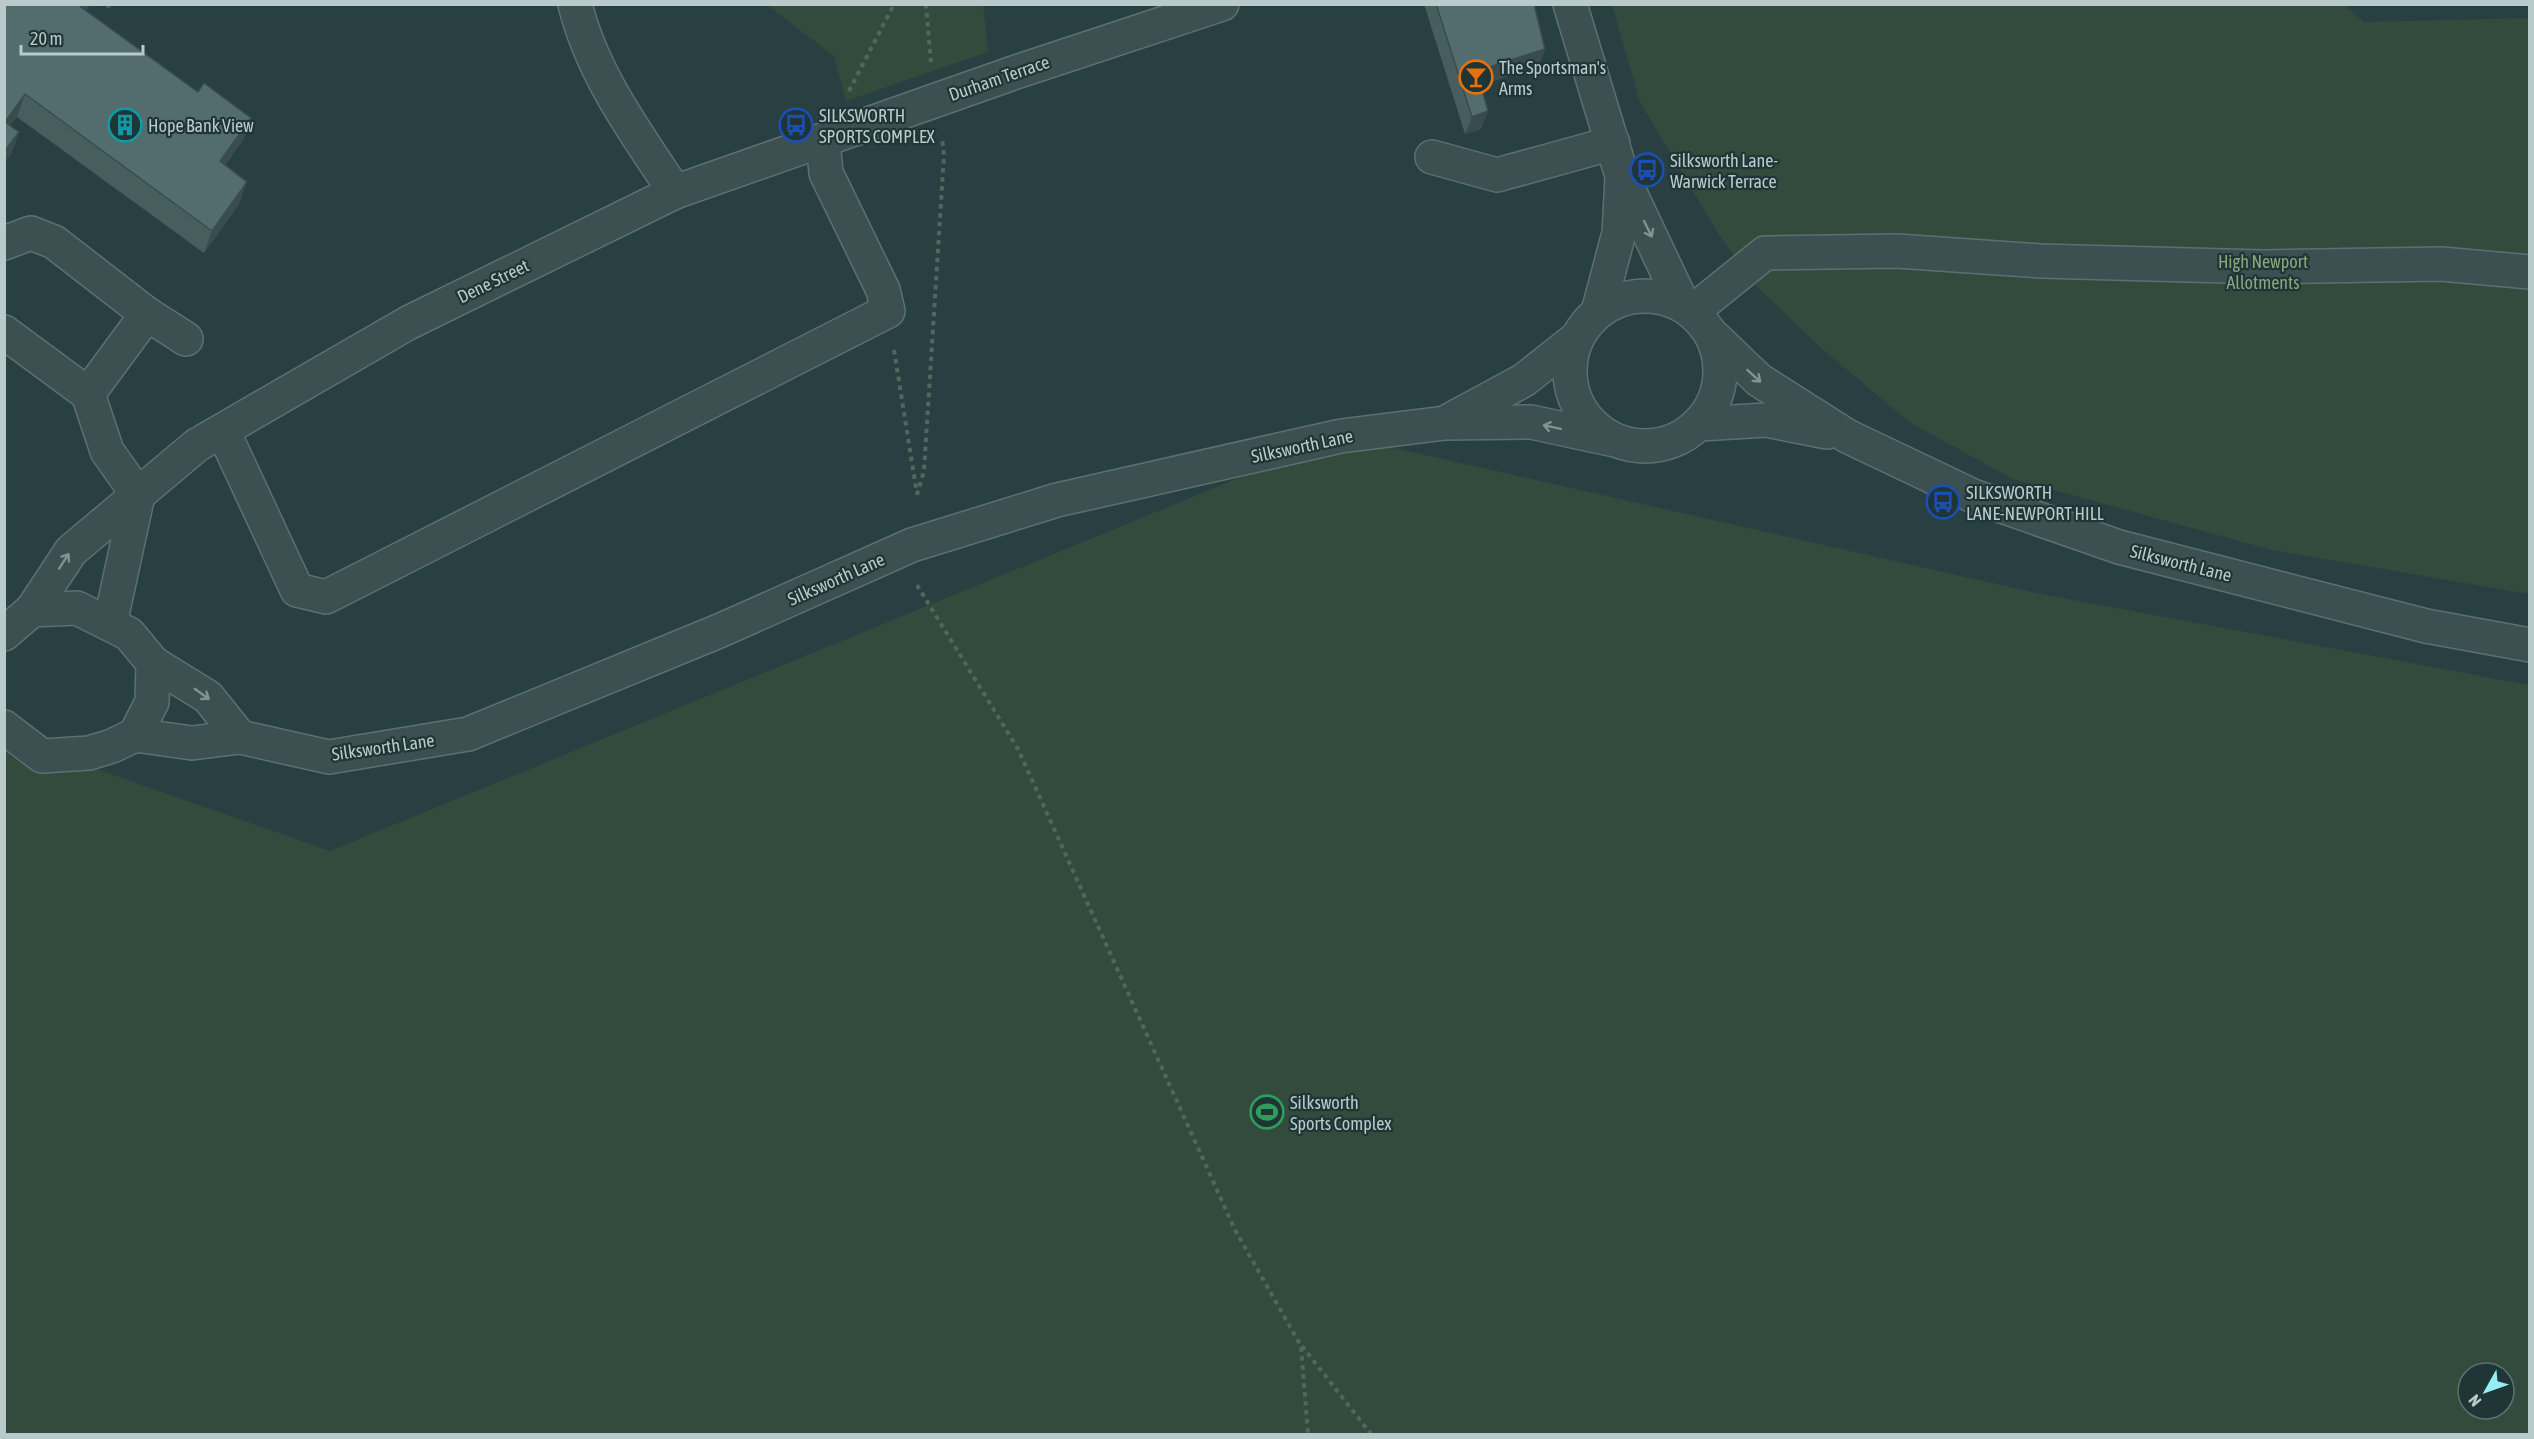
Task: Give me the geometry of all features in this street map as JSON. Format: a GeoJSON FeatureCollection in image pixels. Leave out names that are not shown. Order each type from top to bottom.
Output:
{"type":"FeatureCollection","features":[{"type":"Feature","properties":{"kind":"street"},"geometry":{"type":"LineString","coordinates":[[575,4],[583,35],[614,97],[675,192]]}},
{"type":"Feature","properties":{"kind":"street","name":"Durham Terrace"},"geometry":{"type":"LineString","coordinates":[[675,192],[1189,10],[1222,4]]}},
{"type":"Feature","properties":{"kind":"street"},"geometry":{"type":"LineString","coordinates":[[1570,4],[1622,177],[1696,318],[1765,253],[1897,251],[2041,261],[2263,267],[2440,264],[2529,272]]}},
{"type":"Feature","properties":{"kind":"street"},"geometry":{"type":"LineString","coordinates":[[223,430],[297,590],[326,597],[888,311],[883,290],[826,172],[823,140]]}},
{"type":"Feature","properties":{"kind":"street"},"geometry":{"type":"LineString","coordinates":[[1432,157],[1497,175],[1613,143]]}},
{"type":"Feature","properties":{"kind":"street"},"geometry":{"type":"LineString","coordinates":[[1598,312],[1619,233],[1622,177]]}},
{"type":"Feature","properties":{"kind":"street","name":"Dene Street"},"geometry":{"type":"LineString","coordinates":[[32,610],[71,551],[197,445],[408,323],[675,192]]}},
{"type":"Feature","properties":{"kind":"street"},"geometry":{"type":"LineString","coordinates":[[4,243],[31,233],[54,242],[147,314],[186,339]]}},
{"type":"Feature","properties":{"kind":"street","name":"Silksworth Lane"},"geometry":{"type":"LineString","coordinates":[[1445,423],[1524,380],[1577,338],[1598,312],[1627,298],[1660,297],[1696,318],[1758,380],[1847,436],[1973,496],[2119,547],[2426,626],[2529,645]]}},
{"type":"Feature","properties":{"kind":"street"},"geometry":{"type":"LineString","coordinates":[[88,394],[147,314]]}},
{"type":"Feature","properties":{"kind":"street","name":"Silksworth Lane"},"geometry":{"type":"LineString","coordinates":[[135,735],[192,743],[240,737],[329,757],[468,734],[719,631],[923,541],[1057,500],[1341,436],[1445,423],[1530,422],[1632,446],[1656,447],[1680,439],[1700,424],[1717,397],[1721,365],[1696,318]]}},
{"type":"Feature","properties":{"kind":"street"},"geometry":{"type":"LineString","coordinates":[[4,332],[88,394],[107,451],[138,495],[110,624]]}},
{"type":"Feature","properties":{"kind":"street","name":"Silksworth Lane"},"geometry":{"type":"LineString","coordinates":[[1577,338],[1569,365],[1573,394],[1587,419],[1610,439]]}},
{"type":"Feature","properties":{"kind":"street","name":"Silksworth Lane"},"geometry":{"type":"LineString","coordinates":[[1700,424],[1766,420],[1847,436]]}},
{"type":"Feature","properties":{"kind":"street"},"geometry":{"type":"LineString","coordinates":[[4,633],[32,610],[77,608],[129,634],[153,663],[208,697],[240,737]]}},
{"type":"Feature","properties":{"kind":"street"},"geometry":{"type":"LineString","coordinates":[[4,727],[42,756],[89,753],[112,746],[135,735],[152,702],[153,663]]}},
{"type":"Feature","properties":{"kind":"path"},"geometry":{"type":"LineString","coordinates":[[823,140],[894,4]]}},
{"type":"Feature","properties":{"kind":"path"},"geometry":{"type":"LineString","coordinates":[[926,4],[932,65]]}},
{"type":"Feature","properties":{"kind":"path"},"geometry":{"type":"LineString","coordinates":[[888,311],[917,495],[924,471],[944,155],[942,133]]}},
{"type":"Feature","properties":{"kind":"path"},"geometry":{"type":"LineString","coordinates":[[914,581],[1018,749],[1235,1230],[1301,1346],[1371,1434]]}},
{"type":"Feature","properties":{"kind":"path"},"geometry":{"type":"LineString","coordinates":[[1301,1346],[1308,1434]]}},
{"type":"Feature","properties":{"kind":"green space","name":"High Newport Allotments"},"geometry":{"type":"Polygon","coordinates":[[[2343,4],[2364,22],[2529,18],[2529,594],[2272,550],[2013,479],[1909,422],[1819,346],[1754,284],[1719,235],[1640,102],[1612,5],[2343,4]]]}},
{"type":"Feature","properties":{"kind":"green space"},"geometry":{"type":"Polygon","coordinates":[[[767,5],[983,5],[988,52],[846,101],[834,56],[767,5]]]}},
{"type":"Feature","properties":{"kind":"green space","name":"Silksworth Sports Complex"},"geometry":{"type":"Polygon","coordinates":[[[1341,436],[2041,594],[2529,685],[2529,1434],[5,1434],[5,737],[330,851],[1341,436]]]}},
{"type":"Feature","properties":{"kind":"building","name":"Hope Bank View"},"geometry":{"type":"Polygon","coordinates":[[[4,4],[83,4],[81,7],[198,92],[204,83],[251,118],[220,161],[247,182],[212,231],[25,94],[5,122],[19,132],[4,152],[4,4]]]}},
{"type":"Feature","properties":{"kind":"building","name":"The Sportsman's Arms"},"geometry":{"type":"Polygon","coordinates":[[[1436,4],[1534,4],[1545,49],[1477,71],[1488,111],[1472,117],[1436,4]]]}},
{"type":"Feature","properties":{"kind":"place","name":"The Sportsman's Arms"},"geometry":{"type":"Point","coordinates":[1476,77]}},
{"type":"Feature","properties":{"kind":"place","name":"Hope Bank View"},"geometry":{"type":"Point","coordinates":[125,125]}},
{"type":"Feature","properties":{"kind":"place","name":"SILKSWORTH SPORTS COMPLEX"},"geometry":{"type":"Point","coordinates":[796,125]}},
{"type":"Feature","properties":{"kind":"place","name":"Silksworth Lane- Warwick Terrace"},"geometry":{"type":"Point","coordinates":[1647,170]}},
{"type":"Feature","properties":{"kind":"place","name":"SILKSWORTH LANE-NEWPORT HILL"},"geometry":{"type":"Point","coordinates":[1943,502]}},
{"type":"Feature","properties":{"kind":"place","name":"Silksworth Sports Complex"},"geometry":{"type":"Point","coordinates":[1267,1112]}}]}
